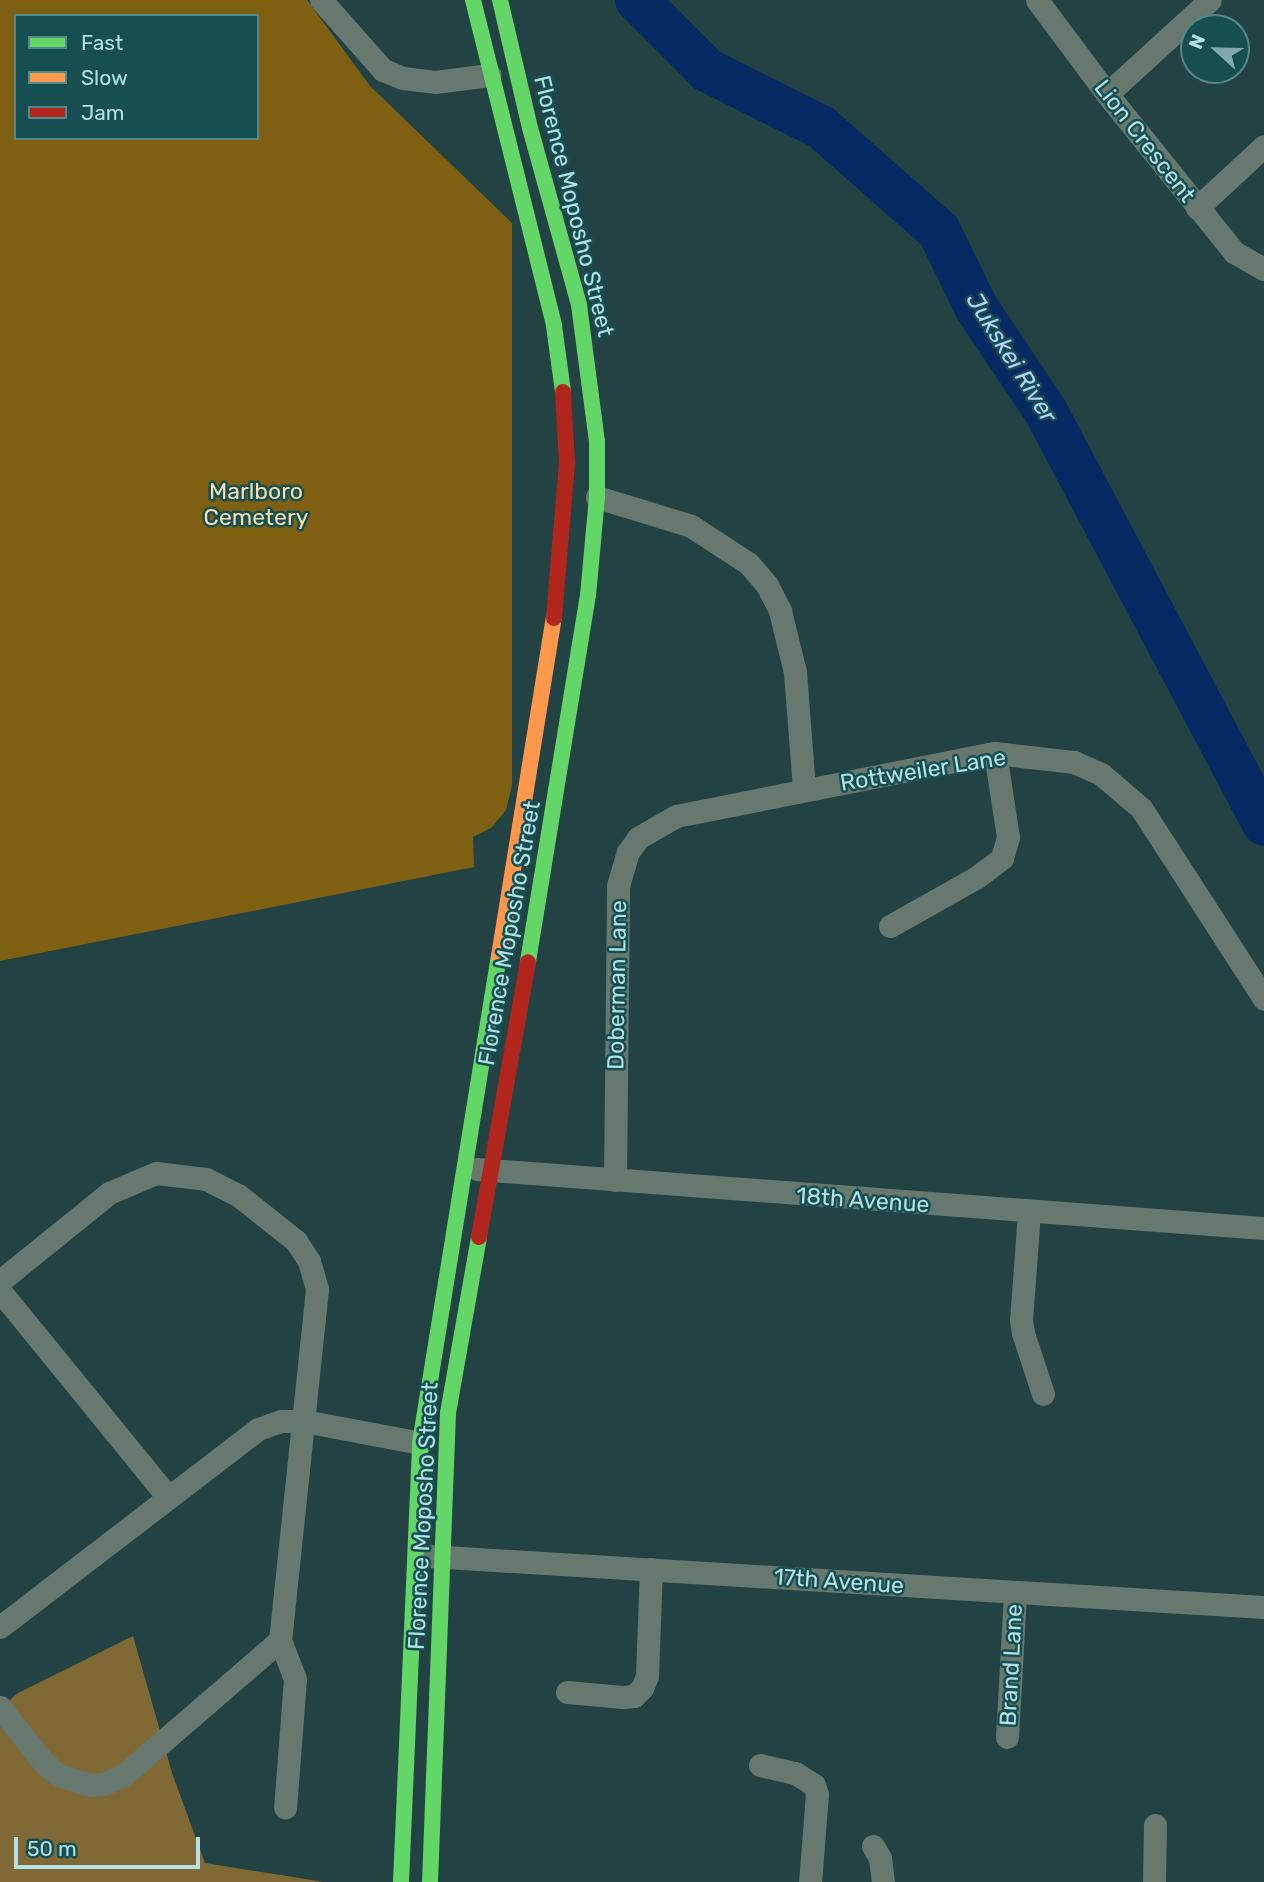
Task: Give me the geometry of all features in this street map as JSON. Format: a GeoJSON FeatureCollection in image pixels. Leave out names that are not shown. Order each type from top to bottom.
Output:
{"type":"FeatureCollection","features":[{"type":"Feature","properties":{"kind":"street"},"geometry":{"type":"LineString","coordinates":[[321,0],[383,69],[403,78],[435,82],[490,75]]}},
{"type":"Feature","properties":{"kind":"street","name":"Florence Moposho Street"},"geometry":{"type":"LineString","coordinates":[[401,1882],[420,1443],[553,624],[567,464],[565,407],[554,326],[473,0]]}},
{"type":"Feature","properties":{"kind":"street","name":"Florence Moposho Street"},"geometry":{"type":"LineString","coordinates":[[430,1882],[452,1386],[566,740],[588,595],[597,497],[597,441],[579,305],[530,128],[500,0]]}},
{"type":"Feature","properties":{"kind":"street","name":"Lion Crescent"},"geometry":{"type":"LineString","coordinates":[[1037,0],[1107,94],[1234,252],[1264,269]]}},
{"type":"Feature","properties":{"kind":"street"},"geometry":{"type":"LineString","coordinates":[[1107,94],[1210,0]]}},
{"type":"Feature","properties":{"kind":"street"},"geometry":{"type":"LineString","coordinates":[[1197,208],[1264,146]]}},
{"type":"Feature","properties":{"kind":"street"},"geometry":{"type":"LineString","coordinates":[[597,497],[691,526],[748,563],[767,585],[780,611],[795,672],[804,790]]}},
{"type":"Feature","properties":{"kind":"street"},"geometry":{"type":"LineString","coordinates":[[890,926],[977,877],[1002,858],[1007,837],[995,753]]}},
{"type":"Feature","properties":{"kind":"street","name":"Rottweiler Lane"},"geometry":{"type":"LineString","coordinates":[[676,816],[995,753],[1074,762],[1101,774],[1141,808],[1264,999]]}},
{"type":"Feature","properties":{"kind":"street","name":"Doberman Lane"},"geometry":{"type":"LineString","coordinates":[[615,1180],[618,886],[628,852],[638,838],[676,816]]}},
{"type":"Feature","properties":{"kind":"street","name":"18th Avenue"},"geometry":{"type":"LineString","coordinates":[[463,1168],[1264,1228]]}},
{"type":"Feature","properties":{"kind":"street"},"geometry":{"type":"LineString","coordinates":[[0,1281],[109,1193],[126,1183],[156,1174],[206,1179],[238,1195],[286,1234],[309,1261],[317,1289],[280,1640],[295,1679],[285,1808]]}},
{"type":"Feature","properties":{"kind":"street"},"geometry":{"type":"LineString","coordinates":[[1030,1212],[1021,1320],[1043,1394]]}},
{"type":"Feature","properties":{"kind":"street"},"geometry":{"type":"LineString","coordinates":[[0,1291],[168,1497]]}},
{"type":"Feature","properties":{"kind":"street"},"geometry":{"type":"LineString","coordinates":[[0,1627],[258,1429],[281,1421],[304,1421],[420,1443]]}},
{"type":"Feature","properties":{"kind":"street","name":"17th Avenue"},"geometry":{"type":"LineString","coordinates":[[414,1556],[1264,1606]]}},
{"type":"Feature","properties":{"kind":"street"},"geometry":{"type":"LineString","coordinates":[[567,1692],[623,1697],[634,1696],[642,1688],[647,1676],[651,1569]]}},
{"type":"Feature","properties":{"kind":"street","name":"Brand Lane"},"geometry":{"type":"LineString","coordinates":[[1007,1737],[1015,1592]]}},
{"type":"Feature","properties":{"kind":"street"},"geometry":{"type":"LineString","coordinates":[[0,1707],[44,1763],[60,1775],[72,1782],[104,1784],[125,1774],[280,1640]]}},
{"type":"Feature","properties":{"kind":"street"},"geometry":{"type":"LineString","coordinates":[[760,1765],[794,1773],[814,1785],[817,1794],[810,1882]]}},
{"type":"Feature","properties":{"kind":"street"},"geometry":{"type":"LineString","coordinates":[[1154,1882],[1155,1825]]}},
{"type":"Feature","properties":{"kind":"street"},"geometry":{"type":"LineString","coordinates":[[873,1846],[880,1858],[883,1882]]}},
{"type":"Feature","properties":{"kind":"green space","name":"Marlboro Cemetery"},"geometry":{"type":"Polygon","coordinates":[[[0,0],[307,0],[370,86],[512,223],[512,785],[506,810],[491,828],[473,837],[474,867],[0,961],[0,0]]]}},
{"type":"Feature","properties":{"kind":"shaded area"},"geometry":{"type":"Polygon","coordinates":[[[133,1636],[172,1773],[205,1863],[324,1882],[0,1882],[0,1708],[18,1693],[133,1636]]]}},
{"type":"Feature","properties":{"kind":"waterway","name":"Jukskei River"},"geometry":{"type":"LineString","coordinates":[[637,0],[707,70],[821,127],[939,231],[976,307],[1045,410],[1264,824]]}},
{"type":"Feature","properties":{"kind":"traffic: fast"},"geometry":{"type":"LineString","coordinates":[[473,0],[554,326],[563,392]]}},
{"type":"Feature","properties":{"kind":"traffic: fast"},"geometry":{"type":"LineString","coordinates":[[500,0],[530,128],[579,305],[597,441],[597,497],[588,595],[528,962]]}},
{"type":"Feature","properties":{"kind":"traffic: fast"},"geometry":{"type":"LineString","coordinates":[[401,1882],[420,1443],[499,956]]}},
{"type":"Feature","properties":{"kind":"traffic: fast"},"geometry":{"type":"LineString","coordinates":[[430,1882],[448,1413],[479,1237]]}},
{"type":"Feature","properties":{"kind":"traffic: slow"},"geometry":{"type":"LineString","coordinates":[[499,956],[554,618]]}},
{"type":"Feature","properties":{"kind":"traffic: jam"},"geometry":{"type":"LineString","coordinates":[[554,618],[567,464],[563,392]]}},
{"type":"Feature","properties":{"kind":"traffic: jam"},"geometry":{"type":"LineString","coordinates":[[479,1237],[528,962]]}}]}
